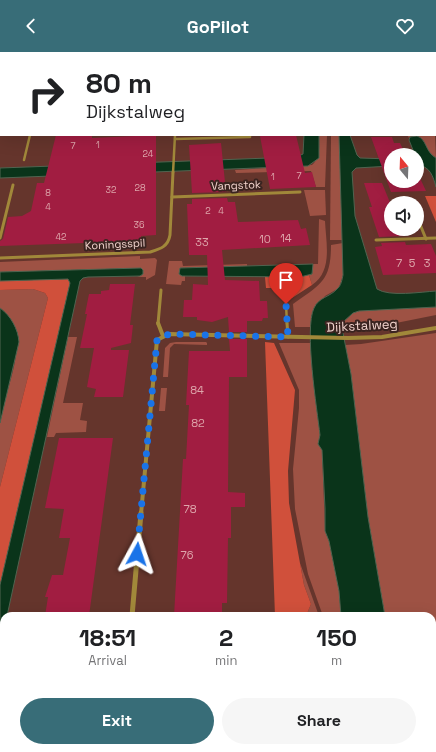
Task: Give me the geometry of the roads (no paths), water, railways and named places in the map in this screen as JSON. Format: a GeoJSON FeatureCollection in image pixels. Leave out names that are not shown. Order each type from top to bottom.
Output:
{"type":"FeatureCollection","features":[{"type":"Feature","properties":{"kind":"street"},"geometry":{"type":"LineString","coordinates":[[24,160],[30,136]]}},
{"type":"Feature","properties":{"kind":"street"},"geometry":{"type":"LineString","coordinates":[[175,139],[250,136]]}},
{"type":"Feature","properties":{"kind":"street","name":"Koningsspil"},"geometry":{"type":"LineString","coordinates":[[0,258],[150,252],[158,250],[170,241],[175,139]]}},
{"type":"Feature","properties":{"kind":"street"},"geometry":{"type":"LineString","coordinates":[[0,238],[13,185]]}},
{"type":"Feature","properties":{"kind":"street","name":"Vangstok"},"geometry":{"type":"LineString","coordinates":[[172,197],[300,192]]}},
{"type":"Feature","properties":{"kind":"street"},"geometry":{"type":"LineString","coordinates":[[424,234],[426,239]]}},
{"type":"Feature","properties":{"kind":"street"},"geometry":{"type":"LineString","coordinates":[[376,240],[436,238]]}},
{"type":"Feature","properties":{"kind":"street"},"geometry":{"type":"LineString","coordinates":[[132,612],[157,340],[163,336],[158,326],[161,290]]}},
{"type":"Feature","properties":{"kind":"street","name":"Dijkstalweg"},"geometry":{"type":"LineString","coordinates":[[163,336],[169,334],[348,338],[382,337],[436,328]]}},
{"type":"Feature","properties":{"kind":"lane"},"geometry":{"type":"LineString","coordinates":[[286,304],[288,337]]}}]}
